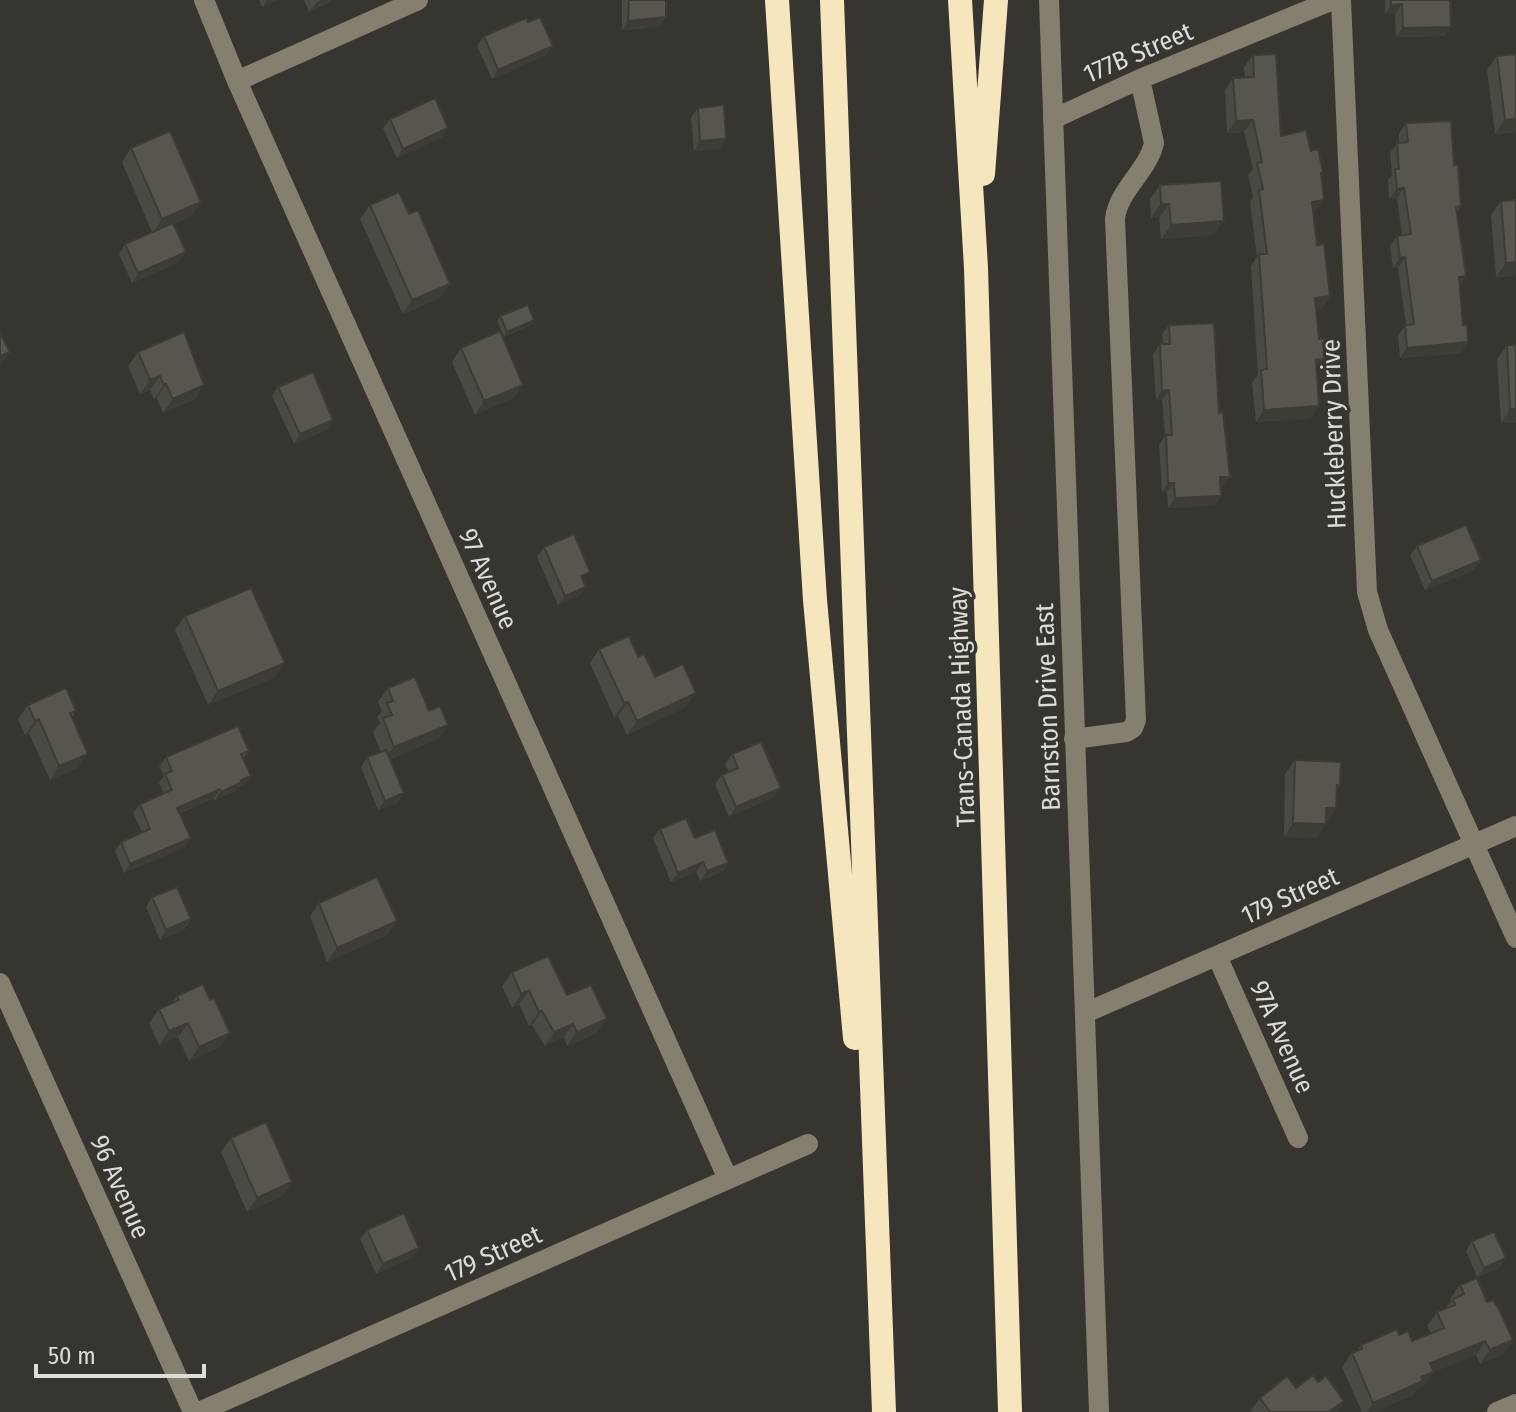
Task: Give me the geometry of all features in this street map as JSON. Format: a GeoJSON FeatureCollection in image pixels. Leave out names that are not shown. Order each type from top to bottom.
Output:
{"type":"FeatureCollection","features":[{"type":"Feature","properties":{"kind":"highway"},"geometry":{"type":"LineString","coordinates":[[777,0],[815,600],[880,1307]]}},
{"type":"Feature","properties":{"kind":"highway"},"geometry":{"type":"LineString","coordinates":[[832,0],[884,1412]]}},
{"type":"Feature","properties":{"kind":"highway","name":"Trans-Canada Highway"},"geometry":{"type":"LineString","coordinates":[[960,0],[976,268],[1010,1412]]}},
{"type":"Feature","properties":{"kind":"highway"},"geometry":{"type":"LineString","coordinates":[[976,268],[996,0]]}},
{"type":"Feature","properties":{"kind":"street","name":"97 Avenue"},"geometry":{"type":"LineString","coordinates":[[204,0],[237,81],[728,1179]]}},
{"type":"Feature","properties":{"kind":"street"},"geometry":{"type":"LineString","coordinates":[[237,81],[416,0]]}},
{"type":"Feature","properties":{"kind":"street","name":"Barnston Drive East"},"geometry":{"type":"LineString","coordinates":[[1049,0],[1099,1412]]}},
{"type":"Feature","properties":{"kind":"street","name":"177B Street"},"geometry":{"type":"LineString","coordinates":[[1053,119],[1140,79],[1333,0]]}},
{"type":"Feature","properties":{"kind":"street","name":"Huckleberry Drive"},"geometry":{"type":"LineString","coordinates":[[1341,0],[1367,592],[1378,630],[1516,938]]}},
{"type":"Feature","properties":{"kind":"street"},"geometry":{"type":"LineString","coordinates":[[1074,739],[1126,732],[1133,728],[1136,720],[1115,219],[1121,200],[1152,153],[1154,143],[1140,79]]}},
{"type":"Feature","properties":{"kind":"street","name":"179 Street"},"geometry":{"type":"LineString","coordinates":[[1085,1013],[1516,826]]}},
{"type":"Feature","properties":{"kind":"street","name":"97A Avenue"},"geometry":{"type":"LineString","coordinates":[[1217,956],[1298,1138]]}},
{"type":"Feature","properties":{"kind":"street","name":"96 Avenue"},"geometry":{"type":"LineString","coordinates":[[0,983],[193,1412]]}},
{"type":"Feature","properties":{"kind":"street","name":"179 Street"},"geometry":{"type":"LineString","coordinates":[[199,1412],[808,1144]]}},
{"type":"Feature","properties":{"kind":"street"},"geometry":{"type":"LineString","coordinates":[[1497,1412],[1516,1404]]}},
{"type":"Feature","properties":{"kind":"building"},"geometry":{"type":"Polygon","coordinates":[[[629,0],[666,0],[666,17],[628,21],[629,0]]]}},
{"type":"Feature","properties":{"kind":"building"},"geometry":{"type":"Polygon","coordinates":[[[1391,0],[1450,0],[1451,27],[1403,28],[1402,4],[1391,5],[1391,0]]]}},
{"type":"Feature","properties":{"kind":"building"},"geometry":{"type":"Polygon","coordinates":[[[540,17],[553,46],[498,70],[484,36],[526,18],[528,22],[540,17]]]}},
{"type":"Feature","properties":{"kind":"building"},"geometry":{"type":"Polygon","coordinates":[[[1276,54],[1281,136],[1306,130],[1311,151],[1318,149],[1323,172],[1324,200],[1312,202],[1317,245],[1324,244],[1330,296],[1315,298],[1319,339],[1330,338],[1332,358],[1316,360],[1319,406],[1264,410],[1261,370],[1267,369],[1259,254],[1267,254],[1259,190],[1263,189],[1257,163],[1262,162],[1253,120],[1236,121],[1233,78],[1254,77],[1253,55],[1276,54]]]}},
{"type":"Feature","properties":{"kind":"building"},"geometry":{"type":"Polygon","coordinates":[[[1516,54],[1516,119],[1505,120],[1497,56],[1516,54]]]}},
{"type":"Feature","properties":{"kind":"building"},"geometry":{"type":"Polygon","coordinates":[[[435,98],[448,128],[403,149],[390,119],[435,98]]]}},
{"type":"Feature","properties":{"kind":"building"},"geometry":{"type":"Polygon","coordinates":[[[724,105],[726,139],[700,141],[698,108],[724,105]]]}},
{"type":"Feature","properties":{"kind":"building"},"geometry":{"type":"Polygon","coordinates":[[[1451,121],[1461,206],[1456,207],[1466,276],[1459,277],[1463,325],[1467,325],[1468,342],[1407,348],[1405,325],[1414,324],[1405,257],[1400,258],[1397,236],[1411,234],[1404,188],[1397,189],[1397,143],[1408,142],[1406,123],[1451,121]]]}},
{"type":"Feature","properties":{"kind":"building"},"geometry":{"type":"Polygon","coordinates":[[[170,131],[201,202],[162,219],[131,148],[170,131]]]}},
{"type":"Feature","properties":{"kind":"building"},"geometry":{"type":"Polygon","coordinates":[[[1221,181],[1224,221],[1171,225],[1169,204],[1161,204],[1160,185],[1221,181]]]}},
{"type":"Feature","properties":{"kind":"building"},"geometry":{"type":"Polygon","coordinates":[[[399,192],[409,214],[418,210],[450,284],[412,300],[370,205],[399,192]]]}},
{"type":"Feature","properties":{"kind":"building"},"geometry":{"type":"Polygon","coordinates":[[[1516,200],[1516,262],[1506,263],[1501,201],[1516,200]]]}},
{"type":"Feature","properties":{"kind":"building"},"geometry":{"type":"Polygon","coordinates":[[[173,223],[186,252],[138,273],[125,244],[173,223]]]}},
{"type":"Feature","properties":{"kind":"building"},"geometry":{"type":"Polygon","coordinates":[[[528,305],[534,320],[507,332],[500,316],[528,305]]]}},
{"type":"Feature","properties":{"kind":"building"},"geometry":{"type":"Polygon","coordinates":[[[1214,323],[1219,413],[1223,412],[1230,477],[1220,477],[1221,496],[1175,498],[1174,483],[1168,483],[1166,435],[1172,435],[1169,390],[1162,391],[1160,344],[1170,344],[1169,325],[1214,323]]]}},
{"type":"Feature","properties":{"kind":"building"},"geometry":{"type":"Polygon","coordinates":[[[500,331],[523,385],[484,401],[461,348],[500,331]]]}},
{"type":"Feature","properties":{"kind":"building"},"geometry":{"type":"Polygon","coordinates":[[[184,332],[204,385],[173,399],[160,376],[150,380],[138,352],[184,332]]]}},
{"type":"Feature","properties":{"kind":"building"},"geometry":{"type":"Polygon","coordinates":[[[0,333],[10,352],[0,356],[0,333]]]}},
{"type":"Feature","properties":{"kind":"building"},"geometry":{"type":"Polygon","coordinates":[[[1507,345],[1516,345],[1516,409],[1510,409],[1507,345]]]}},
{"type":"Feature","properties":{"kind":"building"},"geometry":{"type":"Polygon","coordinates":[[[313,372],[333,420],[300,434],[278,387],[313,372]]]}},
{"type":"Feature","properties":{"kind":"building"},"geometry":{"type":"Polygon","coordinates":[[[1466,525],[1481,560],[1432,581],[1417,546],[1466,525]]]}},
{"type":"Feature","properties":{"kind":"building"},"geometry":{"type":"Polygon","coordinates":[[[574,534],[590,572],[581,576],[586,587],[565,596],[544,547],[574,534]]]}},
{"type":"Feature","properties":{"kind":"building"},"geometry":{"type":"Polygon","coordinates":[[[251,588],[285,663],[218,691],[185,616],[251,588]]]}},
{"type":"Feature","properties":{"kind":"building"},"geometry":{"type":"Polygon","coordinates":[[[629,636],[638,657],[644,654],[655,677],[683,664],[696,693],[637,721],[628,702],[624,703],[599,649],[629,636]]]}},
{"type":"Feature","properties":{"kind":"building"},"geometry":{"type":"Polygon","coordinates":[[[415,677],[429,711],[440,706],[448,725],[394,747],[383,718],[392,715],[387,703],[393,701],[388,688],[415,677]]]}},
{"type":"Feature","properties":{"kind":"building"},"geometry":{"type":"Polygon","coordinates":[[[66,688],[76,711],[70,713],[88,754],[59,766],[39,719],[35,721],[28,705],[66,688]]]}},
{"type":"Feature","properties":{"kind":"building"},"geometry":{"type":"Polygon","coordinates":[[[238,726],[249,751],[241,754],[251,776],[221,792],[220,789],[177,808],[191,838],[130,864],[121,842],[150,829],[140,804],[172,790],[165,774],[172,771],[166,757],[238,726]]]}},
{"type":"Feature","properties":{"kind":"building"},"geometry":{"type":"Polygon","coordinates":[[[761,742],[781,788],[736,807],[722,775],[738,768],[732,754],[761,742]]]}},
{"type":"Feature","properties":{"kind":"building"},"geometry":{"type":"Polygon","coordinates":[[[386,750],[404,793],[385,801],[367,757],[386,750]]]}},
{"type":"Feature","properties":{"kind":"building"},"geometry":{"type":"Polygon","coordinates":[[[1295,760],[1341,762],[1336,808],[1326,808],[1326,824],[1293,823],[1295,760]]]}},
{"type":"Feature","properties":{"kind":"building"},"geometry":{"type":"Polygon","coordinates":[[[686,818],[695,838],[715,830],[728,863],[707,871],[703,862],[678,873],[660,829],[686,818]]]}},
{"type":"Feature","properties":{"kind":"building"},"geometry":{"type":"Polygon","coordinates":[[[377,877],[397,921],[337,948],[319,903],[377,877]]]}},
{"type":"Feature","properties":{"kind":"building"},"geometry":{"type":"Polygon","coordinates":[[[177,887],[191,919],[166,930],[152,897],[177,887]]]}},
{"type":"Feature","properties":{"kind":"building"},"geometry":{"type":"Polygon","coordinates":[[[548,956],[567,995],[591,985],[607,1019],[577,1032],[573,1024],[554,1032],[542,1011],[539,1012],[529,990],[521,994],[512,972],[548,956]]]}},
{"type":"Feature","properties":{"kind":"building"},"geometry":{"type":"Polygon","coordinates":[[[203,984],[210,1000],[214,998],[230,1033],[199,1047],[188,1023],[169,1031],[159,1009],[179,1000],[177,996],[203,984]]]}},
{"type":"Feature","properties":{"kind":"building"},"geometry":{"type":"Polygon","coordinates":[[[266,1122],[292,1182],[257,1198],[231,1138],[266,1122]]]}},
{"type":"Feature","properties":{"kind":"building"},"geometry":{"type":"Polygon","coordinates":[[[404,1213],[419,1248],[383,1264],[367,1230],[404,1213]]]}},
{"type":"Feature","properties":{"kind":"building"},"geometry":{"type":"Polygon","coordinates":[[[1494,1232],[1506,1258],[1484,1268],[1472,1241],[1494,1232]]]}},
{"type":"Feature","properties":{"kind":"building"},"geometry":{"type":"Polygon","coordinates":[[[1477,1278],[1487,1302],[1493,1300],[1499,1309],[1513,1340],[1490,1350],[1485,1341],[1430,1363],[1434,1372],[1421,1377],[1423,1381],[1373,1403],[1352,1353],[1362,1349],[1361,1345],[1397,1329],[1399,1335],[1408,1331],[1412,1341],[1444,1328],[1437,1312],[1455,1305],[1453,1299],[1464,1294],[1460,1285],[1477,1278]]]}},
{"type":"Feature","properties":{"kind":"building"},"geometry":{"type":"Polygon","coordinates":[[[1313,1375],[1318,1382],[1326,1376],[1344,1401],[1329,1412],[1270,1412],[1260,1398],[1287,1376],[1296,1388],[1313,1375]]]}}]}
